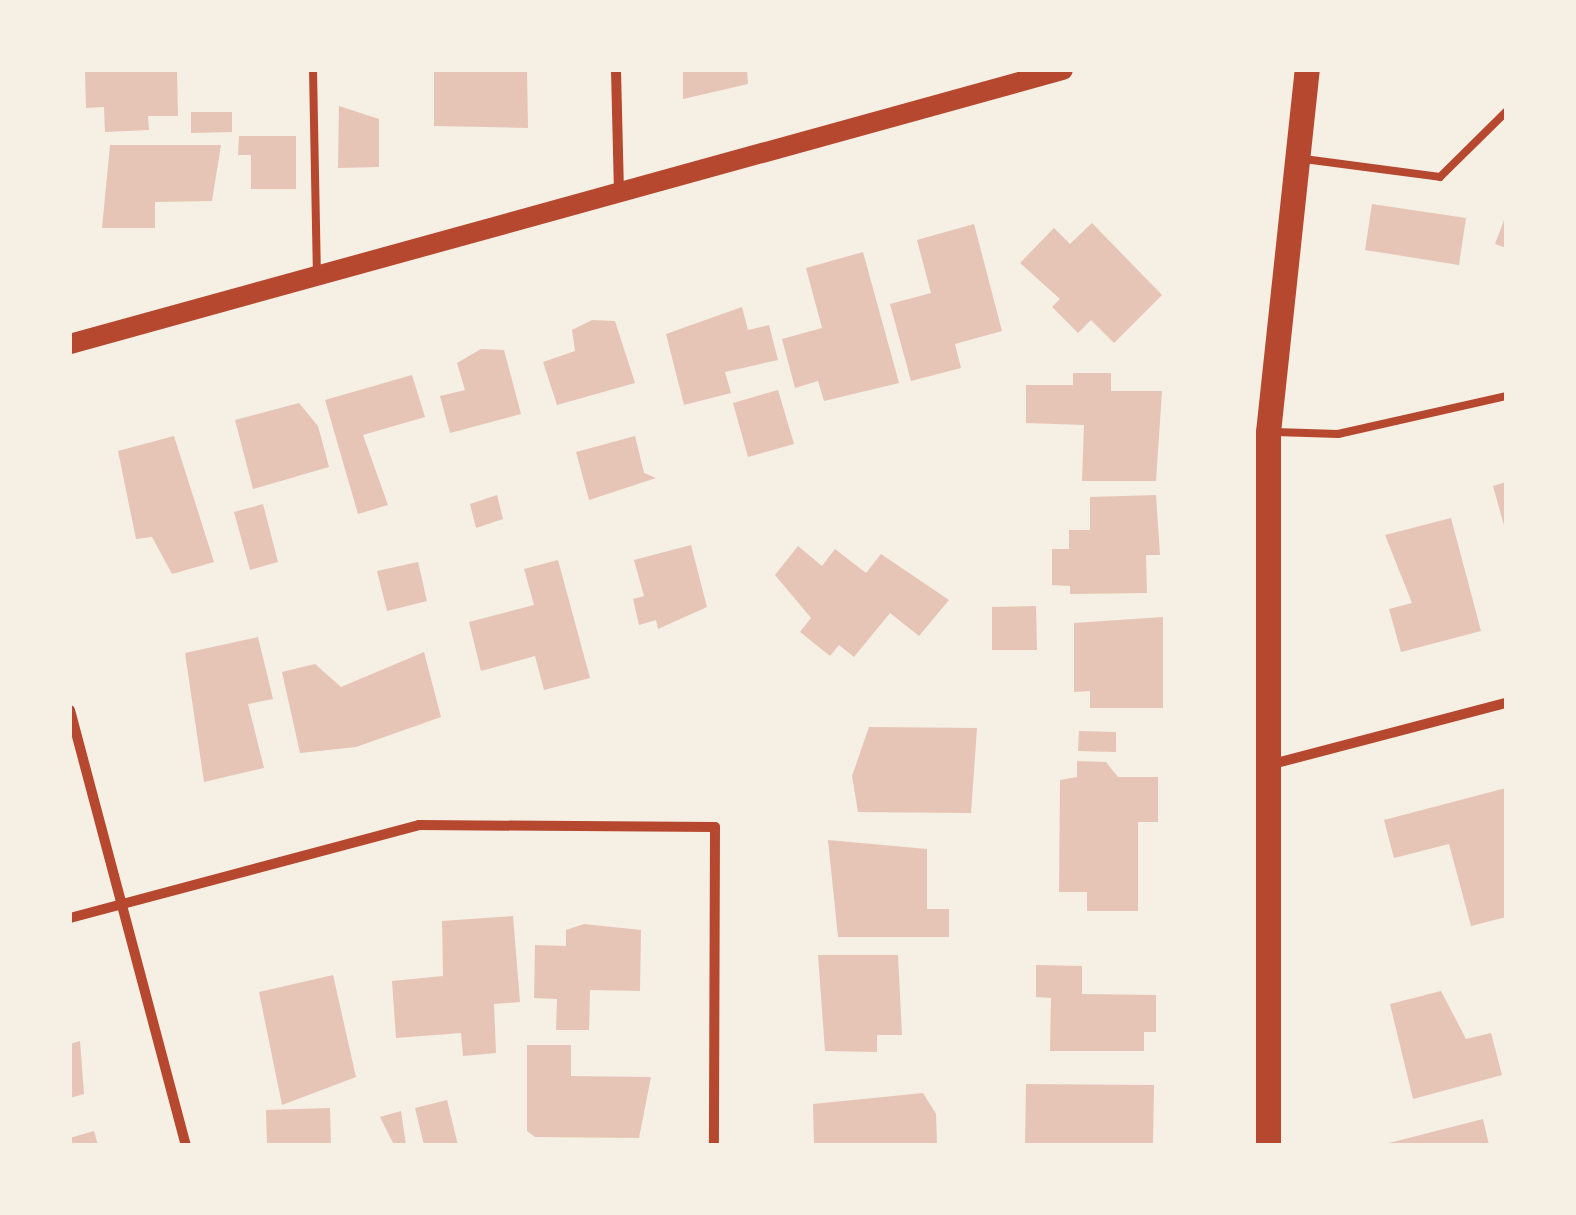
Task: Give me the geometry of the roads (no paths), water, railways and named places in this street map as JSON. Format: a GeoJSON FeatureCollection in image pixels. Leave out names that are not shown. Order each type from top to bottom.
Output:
{"type":"FeatureCollection","features":[{"type":"Feature","properties":{"kind":"main road"},"geometry":{"type":"LineString","coordinates":[[70,344],[1063,70]]}},
{"type":"Feature","properties":{"kind":"main road"},"geometry":{"type":"LineString","coordinates":[[1268,1145],[1268,432],[1292,157],[1307,70]]}},
{"type":"Feature","properties":{"kind":"street"},"geometry":{"type":"LineString","coordinates":[[616,70],[619,194]]}},
{"type":"Feature","properties":{"kind":"street"},"geometry":{"type":"LineString","coordinates":[[1268,766],[1506,702]]}},
{"type":"Feature","properties":{"kind":"street"},"geometry":{"type":"LineString","coordinates":[[70,710],[186,1145]]}},
{"type":"Feature","properties":{"kind":"street"},"geometry":{"type":"LineString","coordinates":[[70,918],[419,825],[716,827],[714,1145]]}},
{"type":"Feature","properties":{"kind":"lane"},"geometry":{"type":"LineString","coordinates":[[314,70],[317,276]]}},
{"type":"Feature","properties":{"kind":"lane"},"geometry":{"type":"LineString","coordinates":[[1292,157],[1440,177],[1506,112]]}},
{"type":"Feature","properties":{"kind":"lane"},"geometry":{"type":"LineString","coordinates":[[1268,432],[1338,434],[1506,396]]}}]}
